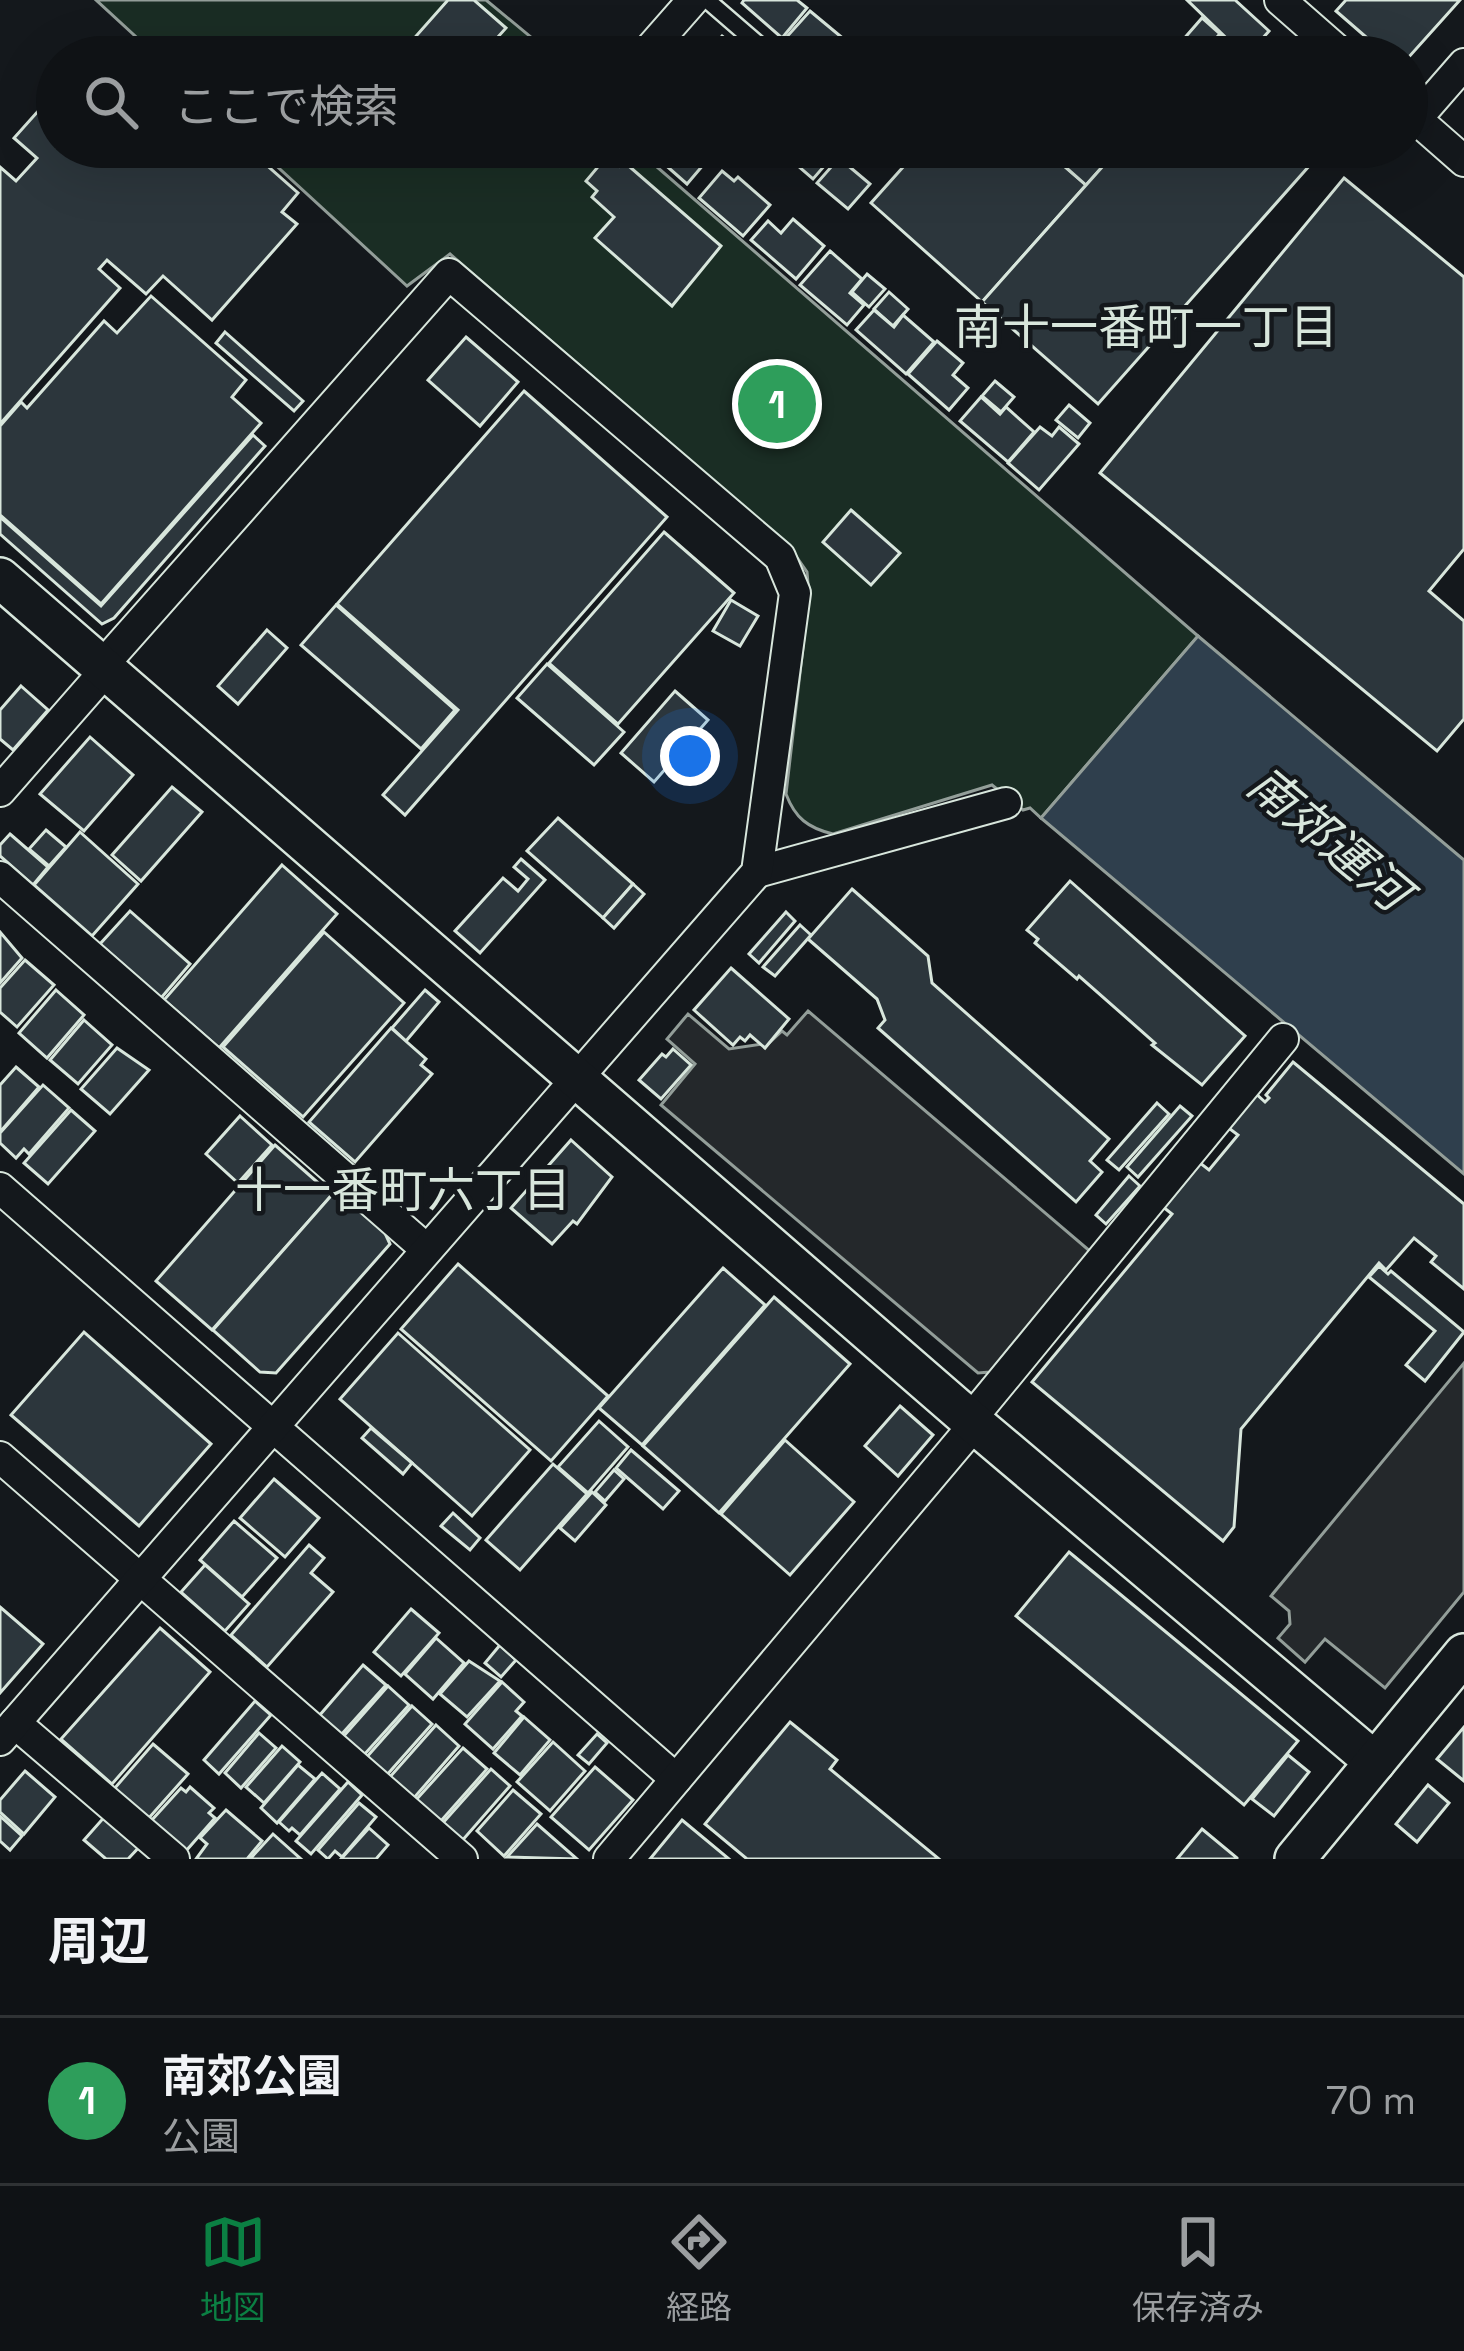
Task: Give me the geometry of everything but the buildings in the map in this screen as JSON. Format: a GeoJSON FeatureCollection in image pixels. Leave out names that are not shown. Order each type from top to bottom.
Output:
{"type":"FeatureCollection","features":[{"type":"Feature","properties":{"kind":"street"},"geometry":{"type":"LineString","coordinates":[[661,36],[693,0]]}},
{"type":"Feature","properties":{"kind":"street"},"geometry":{"type":"LineString","coordinates":[[1280,0],[1321,36]]}},
{"type":"Feature","properties":{"kind":"street"},"geometry":{"type":"LineString","coordinates":[[1428,99],[1464,64]]}},
{"type":"Feature","properties":{"kind":"street"},"geometry":{"type":"LineString","coordinates":[[1428,129],[1464,161]]}},
{"type":"Feature","properties":{"kind":"street"},"geometry":{"type":"LineString","coordinates":[[0,791],[449,274],[780,557],[795,593],[757,872]]}},
{"type":"Feature","properties":{"kind":"street"},"geometry":{"type":"LineString","coordinates":[[0,578],[972,1422],[1376,1762]]}},
{"type":"Feature","properties":{"kind":"street"},"geometry":{"type":"LineString","coordinates":[[174,1859],[8,1731],[757,872],[1006,803]]}},
{"type":"Feature","properties":{"kind":"street"},"geometry":{"type":"LineString","coordinates":[[0,878],[426,1250]]}},
{"type":"Feature","properties":{"kind":"street"},"geometry":{"type":"LineString","coordinates":[[609,1859],[1282,1039]]}},
{"type":"Feature","properties":{"kind":"street"},"geometry":{"type":"LineString","coordinates":[[0,1188],[676,1779]]}},
{"type":"Feature","properties":{"kind":"street"},"geometry":{"type":"LineString","coordinates":[[0,1457],[461,1859]]}},
{"type":"Feature","properties":{"kind":"street"},"geometry":{"type":"LineString","coordinates":[[1295,1859],[1464,1654]]}},
{"type":"Feature","properties":{"kind":"lane"},"geometry":{"type":"LineString","coordinates":[[707,0],[749,36]]}},
{"type":"Feature","properties":{"kind":"green space"},"geometry":{"type":"Polygon","coordinates":[[[96,0],[486,0],[530,36],[135,36],[96,0]]]}},
{"type":"Feature","properties":{"kind":"green space"},"geometry":{"type":"Polygon","coordinates":[[[279,168],[658,168],[1198,636],[1041,818],[992,785],[833,834],[810,825],[798,816],[786,794],[809,595],[807,572],[789,546],[450,254],[407,286],[279,168]]]}},
{"type":"Feature","properties":{"kind":"shaded area"},"geometry":{"type":"Polygon","coordinates":[[[808,1011],[1091,1252],[990,1372],[978,1373],[661,1105],[695,1064],[667,1039],[688,1014],[729,1049],[769,1043],[782,1031],[787,1035],[808,1011]]]}},
{"type":"Feature","properties":{"kind":"shaded area"},"geometry":{"type":"Polygon","coordinates":[[[1464,1363],[1464,1592],[1385,1688],[1325,1639],[1305,1662],[1278,1638],[1290,1624],[1289,1611],[1271,1596],[1464,1363]]]}},
{"type":"Feature","properties":{"kind":"water","name":"南郊運河"},"geometry":{"type":"Polygon","coordinates":[[[1198,636],[1464,860],[1464,1174],[1041,818],[1198,636]]]}},
{"type":"Feature","properties":{"kind":"place","name":"南郊公園"},"geometry":{"type":"Point","coordinates":[777,404]}},
{"type":"Feature","properties":{"kind":"district","name":"南十一番町一丁目"},"geometry":{"type":"Point","coordinates":[1146,327]}},
{"type":"Feature","properties":{"kind":"district","name":"十一番町六丁目"},"geometry":{"type":"Point","coordinates":[403,1190]}}]}
